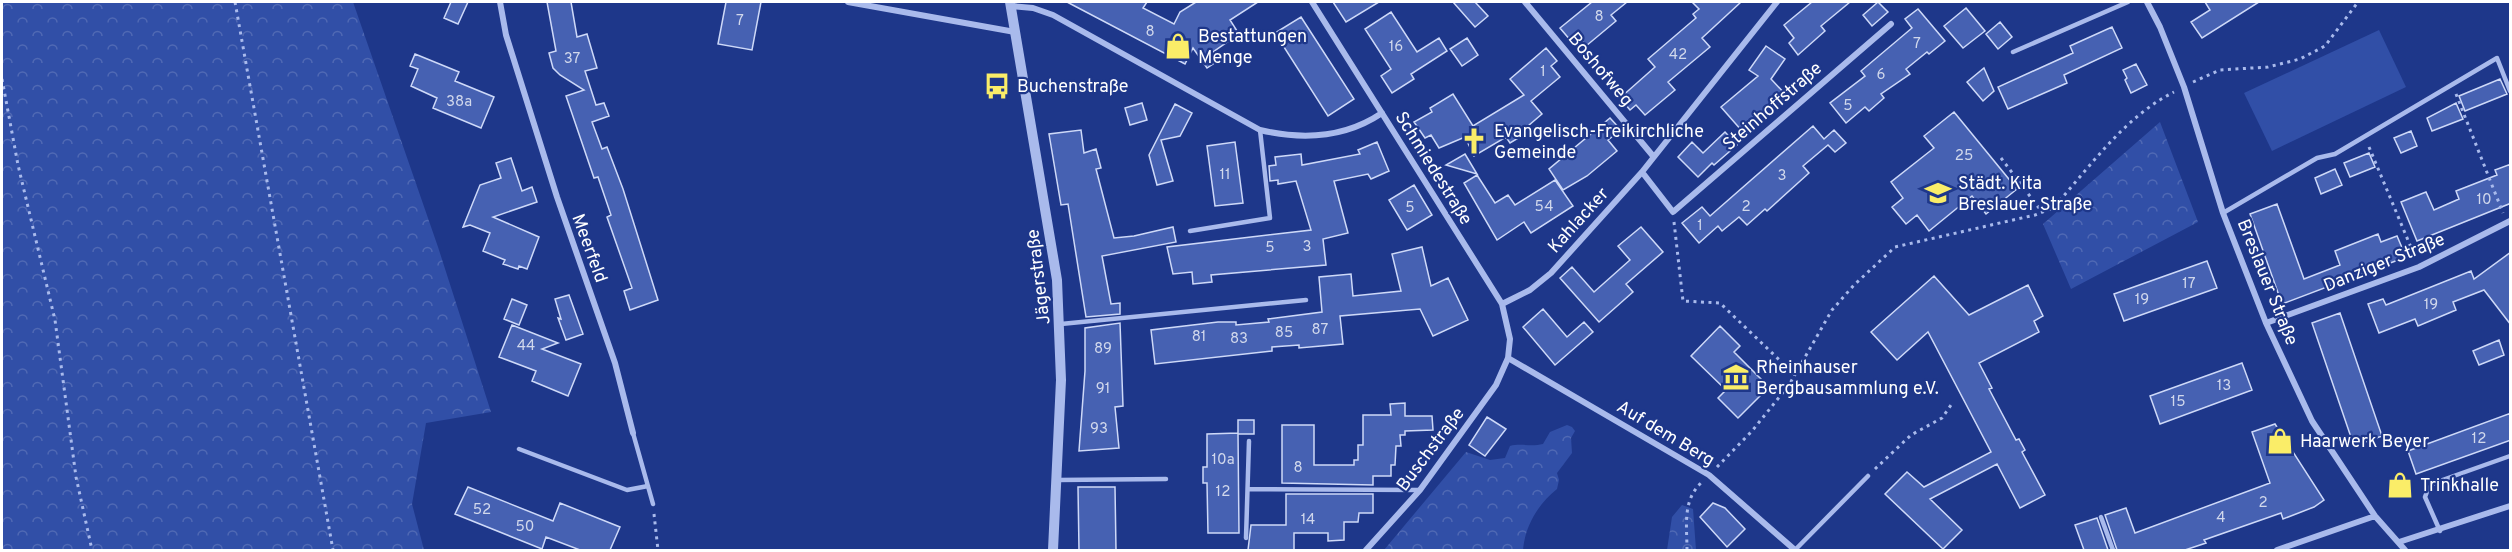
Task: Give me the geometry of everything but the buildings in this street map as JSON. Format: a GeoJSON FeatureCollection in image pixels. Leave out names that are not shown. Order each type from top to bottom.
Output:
{"type":"FeatureCollection","features":[{"type":"Feature","properties":{"kind":"street","name":"Meerfeld"},"geometry":{"type":"LineString","coordinates":[[500,2],[509,46],[557,197],[615,363],[633,433]]}},
{"type":"Feature","properties":{"kind":"street"},"geometry":{"type":"LineString","coordinates":[[849,2],[1016,33]]}},
{"type":"Feature","properties":{"kind":"street","name":"Schmiedestraße"},"geometry":{"type":"LineString","coordinates":[[1312,2],[1502,304],[1508,320],[1509,358]]}},
{"type":"Feature","properties":{"kind":"street","name":"Boshofweg"},"geometry":{"type":"LineString","coordinates":[[1525,2],[1653,156]]}},
{"type":"Feature","properties":{"kind":"street","name":"Kahlacker"},"geometry":{"type":"LineString","coordinates":[[1502,304],[1530,290],[1551,273],[1642,172],[1776,2]]}},
{"type":"Feature","properties":{"kind":"street","name":"Breslauer Straße"},"geometry":{"type":"LineString","coordinates":[[2147,2],[2160,27],[2184,87],[2223,213],[2266,323],[2312,422],[2375,516],[2405,550]]}},
{"type":"Feature","properties":{"kind":"street"},"geometry":{"type":"LineString","coordinates":[[1011,4],[1053,15],[1260,130],[1282,135],[1339,133],[1364,125],[1382,113]]}},
{"type":"Feature","properties":{"kind":"street","name":"Jägerstraße"},"geometry":{"type":"LineString","coordinates":[[1011,4],[1057,280],[1061,324],[1062,380],[1053,550]]}},
{"type":"Feature","properties":{"kind":"street","name":"Steinhoffstraße"},"geometry":{"type":"LineString","coordinates":[[1673,212],[1891,24]]}},
{"type":"Feature","properties":{"kind":"street"},"geometry":{"type":"LineString","coordinates":[[1642,172],[1673,212]]}},
{"type":"Feature","properties":{"kind":"street","name":"Danziger Straße"},"geometry":{"type":"LineString","coordinates":[[2266,323],[2419,267],[2509,222]]}},
{"type":"Feature","properties":{"kind":"street","name":"Auf dem Berg"},"geometry":{"type":"LineString","coordinates":[[1509,358],[1709,475],[1795,550]]}},
{"type":"Feature","properties":{"kind":"street","name":"Buschstraße"},"geometry":{"type":"LineString","coordinates":[[1366,550],[1420,490],[1496,385],[1509,358]]}},
{"type":"Feature","properties":{"kind":"street"},"geometry":{"type":"LineString","coordinates":[[2398,542],[2440,531],[2511,507]]}},
{"type":"Feature","properties":{"kind":"street"},"geometry":{"type":"LineString","coordinates":[[2277,550],[2375,516]]}},
{"type":"Feature","properties":{"kind":"lane"},"geometry":{"type":"LineString","coordinates":[[2013,52],[2128,2]]}},
{"type":"Feature","properties":{"kind":"lane"},"geometry":{"type":"LineString","coordinates":[[2223,213],[2317,158],[2335,154],[2497,58],[2511,91]]}},
{"type":"Feature","properties":{"kind":"lane"},"geometry":{"type":"LineString","coordinates":[[1190,231],[1270,218],[1260,130]]}},
{"type":"Feature","properties":{"kind":"lane"},"geometry":{"type":"LineString","coordinates":[[1061,324],[1306,300]]}},
{"type":"Feature","properties":{"kind":"lane","name":"Meerfeld"},"geometry":{"type":"LineString","coordinates":[[633,433],[653,504]]}},
{"type":"Feature","properties":{"kind":"lane"},"geometry":{"type":"LineString","coordinates":[[1246,538],[1249,441]]}},
{"type":"Feature","properties":{"kind":"lane"},"geometry":{"type":"LineString","coordinates":[[519,449],[627,490],[648,486]]}},
{"type":"Feature","properties":{"kind":"lane"},"geometry":{"type":"LineString","coordinates":[[2440,531],[2425,497],[2427,489],[2434,483],[2511,456]]}},
{"type":"Feature","properties":{"kind":"lane"},"geometry":{"type":"LineString","coordinates":[[1795,550],[1868,476]]}},
{"type":"Feature","properties":{"kind":"lane"},"geometry":{"type":"LineString","coordinates":[[1057,480],[1167,479]]}},
{"type":"Feature","properties":{"kind":"lane"},"geometry":{"type":"LineString","coordinates":[[1248,489],[1420,490]]}},
{"type":"Feature","properties":{"kind":"lane"},"geometry":{"type":"LineString","coordinates":[[2101,518],[2113,550]]}},
{"type":"Feature","properties":{"kind":"path"},"geometry":{"type":"LineString","coordinates":[[235,2],[333,550]]}},
{"type":"Feature","properties":{"kind":"path"},"geometry":{"type":"LineString","coordinates":[[1687,550],[1687,509],[1692,491],[1752,431],[1795,375],[1832,310],[1854,285],[1895,247],[2053,208],[2130,122],[2151,103],[2220,70],[2268,67],[2300,59],[2325,46],[2358,2]]}},
{"type":"Feature","properties":{"kind":"path"},"geometry":{"type":"LineString","coordinates":[[2,79],[18,165],[55,320],[76,477],[92,550]]}},
{"type":"Feature","properties":{"kind":"path"},"geometry":{"type":"LineString","coordinates":[[2452,85],[2509,222]]}},
{"type":"Feature","properties":{"kind":"path"},"geometry":{"type":"LineString","coordinates":[[2365,136],[2419,267]]}},
{"type":"Feature","properties":{"kind":"path"},"geometry":{"type":"LineString","coordinates":[[2001,158],[2042,212]]}},
{"type":"Feature","properties":{"kind":"path"},"geometry":{"type":"LineString","coordinates":[[1673,212],[1683,301],[1720,303],[1795,375]]}},
{"type":"Feature","properties":{"kind":"path"},"geometry":{"type":"LineString","coordinates":[[1868,476],[1911,435],[1942,418],[1951,405]]}},
{"type":"Feature","properties":{"kind":"path"},"geometry":{"type":"LineString","coordinates":[[653,504],[658,550]]}},
{"type":"Feature","properties":{"kind":"green space"},"geometry":{"type":"Polygon","coordinates":[[[2,2],[353,2],[438,247],[491,412],[426,423],[412,504],[424,550],[2,550],[2,2]]]}},
{"type":"Feature","properties":{"kind":"green space"},"geometry":{"type":"Polygon","coordinates":[[[2379,30],[2406,87],[2272,151],[2244,93],[2379,30]]]}},
{"type":"Feature","properties":{"kind":"green space"},"geometry":{"type":"Polygon","coordinates":[[[2160,122],[2198,222],[2071,289],[2043,224],[2160,122]]]}},
{"type":"Feature","properties":{"kind":"green space"},"geometry":{"type":"Polygon","coordinates":[[[1567,425],[1575,431],[1571,438],[1572,453],[1557,473],[1559,480],[1557,489],[1544,501],[1534,516],[1526,532],[1523,550],[1384,550],[1466,452],[1490,460],[1505,458],[1510,446],[1543,444],[1550,432],[1567,425]]]}},
{"type":"Feature","properties":{"kind":"green space"},"geometry":{"type":"Polygon","coordinates":[[[1682,505],[1693,509],[1696,550],[1667,550],[1672,517],[1682,505]]]}},
{"type":"Feature","properties":{"kind":"place","name":"Bestattungen Menge"},"geometry":{"type":"Point","coordinates":[1178,46]}},
{"type":"Feature","properties":{"kind":"place","name":"Buchenstraße"},"geometry":{"type":"Point","coordinates":[997,86]}},
{"type":"Feature","properties":{"kind":"place","name":"Evangelisch-Freikirchliche Gemeinde"},"geometry":{"type":"Point","coordinates":[1474,141]}},
{"type":"Feature","properties":{"kind":"place","name":"Städt. Kita Breslauer Straße"},"geometry":{"type":"Point","coordinates":[1938,193]}},
{"type":"Feature","properties":{"kind":"place","name":"Rheinhauser Bergbausammlung e.V."},"geometry":{"type":"Point","coordinates":[1736,377]}},
{"type":"Feature","properties":{"kind":"place","name":"Haarwerk Beyer"},"geometry":{"type":"Point","coordinates":[2280,441]}},
{"type":"Feature","properties":{"kind":"place","name":"Trinkhalle"},"geometry":{"type":"Point","coordinates":[2400,485]}}]}
